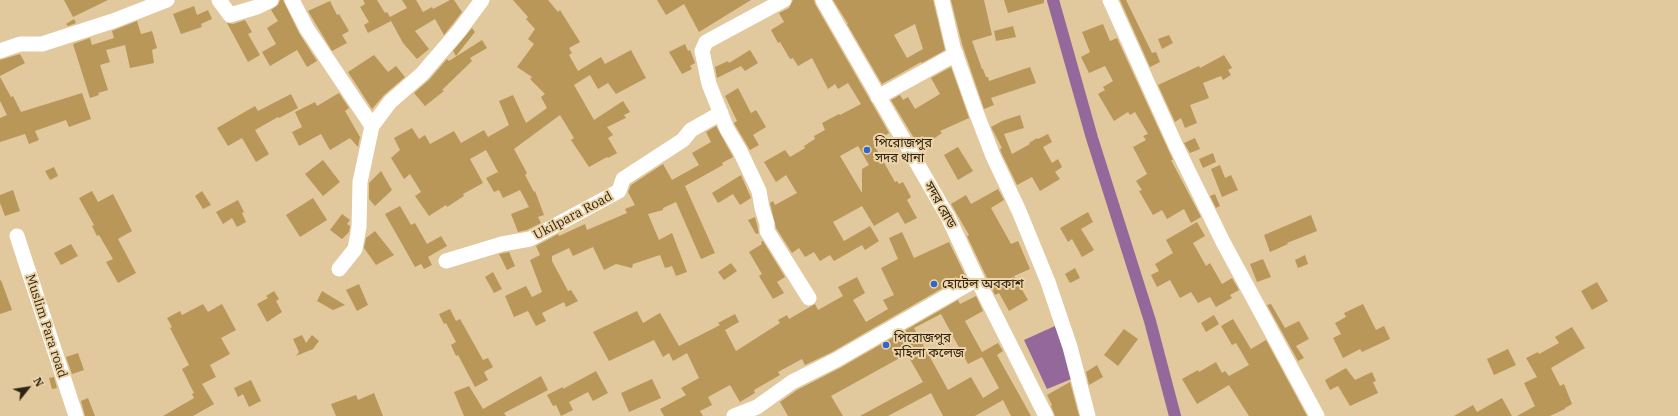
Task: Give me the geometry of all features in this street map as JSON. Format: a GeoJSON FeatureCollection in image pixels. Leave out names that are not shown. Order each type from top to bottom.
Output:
{"type":"FeatureCollection","features":[{"type":"Feature","properties":{"kind":"street"},"geometry":{"type":"LineString","coordinates":[[0,51],[20,44],[42,44],[113,21],[167,0]]}},
{"type":"Feature","properties":{"kind":"street"},"geometry":{"type":"LineString","coordinates":[[219,0],[230,15],[257,7],[271,0]]}},
{"type":"Feature","properties":{"kind":"street"},"geometry":{"type":"LineString","coordinates":[[292,0],[307,29],[372,126]]}},
{"type":"Feature","properties":{"kind":"street"},"geometry":{"type":"LineString","coordinates":[[339,268],[355,249],[359,227],[360,182],[372,126],[390,102],[422,74],[460,31],[482,0]]}},
{"type":"Feature","properties":{"kind":"street"},"geometry":{"type":"LineString","coordinates":[[784,0],[706,42],[702,51],[709,84],[727,129],[740,151],[759,191],[767,224],[767,231],[809,298]]}},
{"type":"Feature","properties":{"kind":"street","name":"সদর রোড"},"geometry":{"type":"LineString","coordinates":[[823,0],[948,217],[977,279],[1046,416]]}},
{"type":"Feature","properties":{"kind":"street"},"geometry":{"type":"LineString","coordinates":[[942,0],[956,54],[993,156],[1019,211],[1048,282],[1070,347],[1088,416]]}},
{"type":"Feature","properties":{"kind":"street"},"geometry":{"type":"LineString","coordinates":[[1110,0],[1176,146],[1223,242],[1317,416]]}},
{"type":"Feature","properties":{"kind":"street"},"geometry":{"type":"LineString","coordinates":[[878,97],[956,54]]}},
{"type":"Feature","properties":{"kind":"street","name":"Ukilpara Road"},"geometry":{"type":"LineString","coordinates":[[446,261],[502,244],[530,239],[536,236],[619,191],[622,179],[683,140],[691,130],[721,113]]}},
{"type":"Feature","properties":{"kind":"street","name":"Muslim Para road"},"geometry":{"type":"LineString","coordinates":[[17,236],[76,416]]}},
{"type":"Feature","properties":{"kind":"street"},"geometry":{"type":"LineString","coordinates":[[734,416],[757,407],[792,382],[836,360],[977,279]]}},
{"type":"Feature","properties":{"kind":"shaded area"},"geometry":{"type":"Polygon","coordinates":[[[1055,326],[1074,378],[1047,389],[1024,340],[1055,326]]]}},
{"type":"Feature","properties":{"kind":"building"},"geometry":{"type":"Polygon","coordinates":[[[64,0],[108,0],[73,17],[64,0]]]}},
{"type":"Feature","properties":{"kind":"building"},"geometry":{"type":"Polygon","coordinates":[[[280,0],[283,0],[299,33],[317,61],[307,67],[297,50],[270,66],[262,52],[276,44],[267,28],[278,21],[271,10],[278,5],[280,0]]]}},
{"type":"Feature","properties":{"kind":"building"},"geometry":{"type":"Polygon","coordinates":[[[363,0],[377,0],[385,13],[387,12],[390,17],[407,8],[402,0],[416,0],[423,12],[432,7],[433,9],[450,0],[454,0],[462,12],[444,35],[435,19],[415,31],[429,49],[417,59],[403,43],[391,21],[368,33],[364,25],[369,22],[360,7],[365,4],[363,0]]]}},
{"type":"Feature","properties":{"kind":"building"},"geometry":{"type":"Polygon","coordinates":[[[513,0],[548,0],[558,12],[560,10],[580,42],[569,48],[572,53],[569,55],[578,71],[601,57],[605,64],[631,50],[646,78],[616,94],[608,83],[598,89],[590,75],[574,85],[594,120],[623,101],[630,112],[624,115],[626,118],[607,127],[613,135],[608,138],[617,153],[608,158],[607,157],[589,167],[571,140],[574,138],[560,115],[514,149],[527,173],[525,175],[534,192],[535,191],[544,215],[538,217],[541,223],[527,230],[518,232],[511,214],[529,207],[520,190],[503,198],[499,190],[494,192],[486,178],[498,172],[486,150],[470,159],[483,183],[463,194],[464,196],[447,207],[446,205],[429,216],[415,196],[421,192],[410,174],[404,179],[391,158],[400,150],[394,138],[412,128],[419,139],[425,135],[430,144],[454,131],[461,143],[484,130],[488,137],[509,125],[499,101],[513,95],[526,123],[547,108],[541,97],[545,94],[530,79],[532,77],[517,67],[534,44],[528,39],[535,29],[526,19],[528,17],[513,0]]]}},
{"type":"Feature","properties":{"kind":"building"},"geometry":{"type":"Polygon","coordinates":[[[657,0],[751,0],[699,32],[684,4],[666,15],[657,0]]]}},
{"type":"Feature","properties":{"kind":"building"},"geometry":{"type":"Polygon","coordinates":[[[793,0],[814,0],[889,133],[873,143],[895,182],[897,181],[899,184],[903,182],[911,197],[907,200],[917,218],[905,224],[898,212],[874,226],[862,206],[833,222],[844,241],[870,226],[879,241],[865,250],[862,245],[834,261],[830,255],[820,261],[814,252],[805,257],[799,248],[792,253],[776,228],[770,203],[773,201],[775,205],[797,193],[786,175],[776,182],[764,162],[785,150],[790,157],[805,148],[804,146],[815,139],[814,136],[825,130],[822,123],[861,104],[848,83],[838,89],[835,84],[828,89],[812,58],[798,66],[793,58],[790,59],[780,42],[778,43],[771,30],[784,22],[779,13],[789,8],[793,0]],[[858,146],[840,156],[862,193],[862,169],[869,165],[858,146]]]}},
{"type":"Feature","properties":{"kind":"building"},"geometry":{"type":"Polygon","coordinates":[[[833,0],[933,0],[945,50],[882,84],[833,0]],[[915,24],[894,35],[907,58],[923,49],[915,24]]]}},
{"type":"Feature","properties":{"kind":"building"},"geometry":{"type":"Polygon","coordinates":[[[951,0],[984,0],[992,35],[972,41],[982,69],[989,81],[1030,67],[1036,83],[991,98],[994,105],[984,109],[962,44],[951,0]]]}},
{"type":"Feature","properties":{"kind":"building"},"geometry":{"type":"Polygon","coordinates":[[[1004,0],[1044,0],[1044,3],[1008,13],[1004,0]]]}},
{"type":"Feature","properties":{"kind":"building"},"geometry":{"type":"Polygon","coordinates":[[[1120,0],[1126,0],[1152,53],[1156,52],[1160,62],[1150,67],[1120,0]]]}},
{"type":"Feature","properties":{"kind":"building"},"geometry":{"type":"Polygon","coordinates":[[[330,1],[337,15],[339,14],[349,31],[342,35],[347,43],[332,51],[308,11],[330,1]]]}},
{"type":"Feature","properties":{"kind":"building"},"geometry":{"type":"Polygon","coordinates":[[[194,6],[197,15],[208,10],[212,19],[201,24],[202,27],[181,34],[173,14],[194,6]]]}},
{"type":"Feature","properties":{"kind":"building"},"geometry":{"type":"Polygon","coordinates":[[[74,19],[76,23],[68,26],[66,24],[74,19]]]}},
{"type":"Feature","properties":{"kind":"building"},"geometry":{"type":"Polygon","coordinates":[[[245,20],[252,32],[248,34],[260,55],[248,62],[227,23],[233,24],[245,20]]]}},
{"type":"Feature","properties":{"kind":"building"},"geometry":{"type":"Polygon","coordinates":[[[137,21],[141,34],[152,31],[157,48],[152,50],[154,63],[130,68],[125,45],[106,50],[110,62],[100,65],[108,90],[98,93],[99,95],[90,98],[73,44],[90,38],[92,45],[114,38],[112,31],[137,21]]]}},
{"type":"Feature","properties":{"kind":"building"},"geometry":{"type":"Polygon","coordinates":[[[1103,24],[1110,41],[1117,38],[1173,160],[1171,160],[1201,217],[1191,223],[1184,209],[1167,219],[1162,210],[1153,215],[1139,191],[1142,190],[1136,181],[1147,174],[1133,147],[1146,140],[1143,136],[1148,134],[1135,112],[1130,115],[1128,112],[1114,121],[1098,94],[1105,90],[1103,87],[1113,81],[1105,66],[1089,73],[1081,57],[1090,52],[1082,32],[1103,24]]]}},
{"type":"Feature","properties":{"kind":"building"},"geometry":{"type":"Polygon","coordinates":[[[1013,26],[1016,37],[996,41],[994,31],[1013,26]]]}},
{"type":"Feature","properties":{"kind":"building"},"geometry":{"type":"Polygon","coordinates":[[[472,28],[475,32],[456,56],[453,51],[472,28]]]}},
{"type":"Feature","properties":{"kind":"building"},"geometry":{"type":"Polygon","coordinates":[[[1169,35],[1173,43],[1162,49],[1158,39],[1169,35]]]}},
{"type":"Feature","properties":{"kind":"building"},"geometry":{"type":"Polygon","coordinates":[[[482,40],[487,48],[470,58],[472,61],[442,90],[444,91],[425,106],[414,93],[429,80],[447,59],[449,61],[482,40]]]}},
{"type":"Feature","properties":{"kind":"building"},"geometry":{"type":"Polygon","coordinates":[[[685,44],[688,51],[690,50],[695,63],[690,66],[692,69],[682,74],[669,52],[685,44]]]}},
{"type":"Feature","properties":{"kind":"building"},"geometry":{"type":"Polygon","coordinates":[[[750,50],[758,63],[745,71],[741,66],[717,78],[715,67],[728,61],[729,63],[750,50]]]}},
{"type":"Feature","properties":{"kind":"building"},"geometry":{"type":"Polygon","coordinates":[[[20,54],[25,63],[0,76],[0,60],[20,54]]]}},
{"type":"Feature","properties":{"kind":"building"},"geometry":{"type":"Polygon","coordinates":[[[374,55],[388,72],[396,66],[405,77],[384,95],[372,109],[348,72],[374,55]]]}},
{"type":"Feature","properties":{"kind":"building"},"geometry":{"type":"Polygon","coordinates":[[[1224,55],[1232,68],[1228,70],[1231,75],[1223,80],[1221,76],[1203,83],[1209,98],[1190,105],[1197,123],[1185,128],[1181,118],[1175,122],[1158,85],[1199,66],[1200,68],[1224,55]]]}},
{"type":"Feature","properties":{"kind":"building"},"geometry":{"type":"Polygon","coordinates":[[[951,67],[969,118],[940,131],[942,133],[920,148],[891,100],[900,95],[903,100],[908,97],[915,109],[940,94],[931,78],[951,67]]]}},
{"type":"Feature","properties":{"kind":"building"},"geometry":{"type":"Polygon","coordinates":[[[0,77],[11,97],[13,96],[21,112],[82,93],[91,119],[69,127],[66,120],[35,131],[39,140],[29,144],[25,134],[0,142],[0,118],[7,115],[0,101],[0,77]]]}},
{"type":"Feature","properties":{"kind":"building"},"geometry":{"type":"Polygon","coordinates":[[[738,88],[751,113],[756,110],[766,127],[753,135],[759,145],[750,150],[734,123],[737,121],[725,96],[738,88]]]}},
{"type":"Feature","properties":{"kind":"building"},"geometry":{"type":"Polygon","coordinates":[[[339,93],[349,108],[345,111],[360,137],[358,147],[350,138],[330,150],[321,134],[299,146],[292,132],[302,127],[295,112],[315,102],[317,106],[339,93]]]}},
{"type":"Feature","properties":{"kind":"building"},"geometry":{"type":"Polygon","coordinates":[[[291,94],[298,108],[255,130],[269,154],[256,162],[242,138],[228,146],[217,128],[255,106],[258,111],[291,94]]]}},
{"type":"Feature","properties":{"kind":"building"},"geometry":{"type":"Polygon","coordinates":[[[1020,115],[1024,128],[1004,134],[1012,154],[1030,144],[1029,143],[1037,138],[1038,139],[1048,134],[1052,142],[1043,147],[1052,163],[1058,159],[1062,167],[1055,172],[1060,179],[1040,191],[1032,177],[1017,185],[1001,152],[1000,149],[1002,148],[991,127],[1002,121],[1020,115]]]}},
{"type":"Feature","properties":{"kind":"building"},"geometry":{"type":"Polygon","coordinates":[[[716,126],[733,157],[722,163],[723,165],[685,186],[715,253],[701,259],[676,202],[663,208],[663,210],[648,214],[659,240],[672,233],[687,272],[676,276],[672,266],[665,268],[660,255],[633,264],[632,268],[616,264],[604,270],[593,247],[573,256],[569,248],[552,256],[552,261],[568,291],[571,290],[578,301],[566,307],[564,302],[542,313],[546,321],[536,326],[528,311],[514,317],[505,296],[526,286],[532,297],[542,292],[530,260],[540,255],[536,246],[558,234],[559,236],[585,224],[587,230],[627,213],[625,209],[635,205],[628,192],[631,185],[663,164],[672,180],[699,165],[692,153],[711,142],[706,132],[716,126]]]}},
{"type":"Feature","properties":{"kind":"building"},"geometry":{"type":"Polygon","coordinates":[[[1195,138],[1200,149],[1190,153],[1184,143],[1195,138]]]}},
{"type":"Feature","properties":{"kind":"building"},"geometry":{"type":"Polygon","coordinates":[[[958,147],[973,171],[958,180],[944,155],[958,147]]]}},
{"type":"Feature","properties":{"kind":"building"},"geometry":{"type":"Polygon","coordinates":[[[1213,153],[1216,162],[1203,168],[1199,159],[1213,153]]]}},
{"type":"Feature","properties":{"kind":"building"},"geometry":{"type":"Polygon","coordinates":[[[323,160],[340,182],[323,196],[305,174],[323,160]]]}},
{"type":"Feature","properties":{"kind":"building"},"geometry":{"type":"Polygon","coordinates":[[[1220,165],[1225,178],[1231,175],[1238,190],[1222,197],[1211,169],[1220,165]]]}},
{"type":"Feature","properties":{"kind":"building"},"geometry":{"type":"Polygon","coordinates":[[[54,167],[58,176],[50,180],[45,171],[54,167]]]}},
{"type":"Feature","properties":{"kind":"building"},"geometry":{"type":"Polygon","coordinates":[[[381,171],[392,190],[375,206],[369,199],[369,183],[381,171]]]}},
{"type":"Feature","properties":{"kind":"building"},"geometry":{"type":"Polygon","coordinates":[[[741,175],[751,198],[740,205],[733,194],[718,203],[712,193],[741,175]]]}},
{"type":"Feature","properties":{"kind":"building"},"geometry":{"type":"Polygon","coordinates":[[[998,189],[1004,200],[991,208],[1011,244],[1018,241],[1030,269],[1014,276],[1028,300],[1009,311],[999,293],[995,295],[967,236],[969,235],[951,204],[966,195],[971,204],[998,189]]]}},
{"type":"Feature","properties":{"kind":"building"},"geometry":{"type":"Polygon","coordinates":[[[13,190],[20,211],[5,216],[0,203],[0,195],[13,190]]]}},
{"type":"Feature","properties":{"kind":"building"},"geometry":{"type":"Polygon","coordinates":[[[92,191],[98,202],[113,194],[132,231],[118,239],[136,273],[118,283],[106,262],[113,259],[99,235],[97,236],[92,226],[94,225],[79,198],[92,191]]]}},
{"type":"Feature","properties":{"kind":"building"},"geometry":{"type":"Polygon","coordinates":[[[202,191],[211,205],[203,209],[195,196],[202,191]]]}},
{"type":"Feature","properties":{"kind":"building"},"geometry":{"type":"Polygon","coordinates":[[[1215,194],[1220,206],[1216,208],[1210,196],[1215,194]]]}},
{"type":"Feature","properties":{"kind":"building"},"geometry":{"type":"Polygon","coordinates":[[[313,198],[327,220],[300,237],[286,215],[313,198]]]}},
{"type":"Feature","properties":{"kind":"building"},"geometry":{"type":"Polygon","coordinates":[[[238,200],[244,212],[242,213],[246,222],[237,227],[232,218],[223,224],[216,212],[238,200]]]}},
{"type":"Feature","properties":{"kind":"building"},"geometry":{"type":"Polygon","coordinates":[[[400,206],[411,225],[415,223],[427,244],[441,236],[447,246],[428,257],[432,265],[424,269],[421,264],[415,267],[385,214],[400,206]]]}},
{"type":"Feature","properties":{"kind":"building"},"geometry":{"type":"Polygon","coordinates":[[[1088,212],[1093,222],[1081,229],[1094,250],[1082,257],[1072,239],[1068,242],[1060,228],[1088,212]]]}},
{"type":"Feature","properties":{"kind":"building"},"geometry":{"type":"Polygon","coordinates":[[[342,214],[350,220],[347,224],[350,226],[349,232],[342,239],[330,230],[342,214]]]}},
{"type":"Feature","properties":{"kind":"building"},"geometry":{"type":"Polygon","coordinates":[[[1311,215],[1317,231],[1287,243],[1288,244],[1270,252],[1264,235],[1311,215]]]}},
{"type":"Feature","properties":{"kind":"building"},"geometry":{"type":"Polygon","coordinates":[[[755,217],[759,233],[756,234],[748,220],[755,217]]]}},
{"type":"Feature","properties":{"kind":"building"},"geometry":{"type":"Polygon","coordinates":[[[1197,222],[1205,236],[1193,243],[1206,266],[1210,263],[1222,284],[1232,278],[1239,290],[1230,295],[1232,298],[1216,307],[1210,297],[1198,303],[1191,292],[1180,298],[1170,280],[1157,287],[1151,275],[1159,271],[1155,264],[1173,253],[1166,240],[1197,222]]]}},
{"type":"Feature","properties":{"kind":"building"},"geometry":{"type":"Polygon","coordinates":[[[375,231],[394,255],[376,265],[364,248],[366,238],[375,231]]]}},
{"type":"Feature","properties":{"kind":"building"},"geometry":{"type":"Polygon","coordinates":[[[902,232],[914,258],[949,242],[965,275],[832,352],[805,365],[802,359],[778,372],[780,375],[754,390],[755,393],[740,402],[730,385],[708,397],[712,405],[700,411],[703,416],[664,416],[660,409],[686,395],[681,388],[699,378],[687,353],[673,361],[669,353],[663,357],[654,340],[609,361],[593,332],[637,311],[643,323],[660,313],[679,346],[720,325],[718,323],[735,314],[739,322],[725,330],[736,351],[780,323],[778,320],[787,315],[789,319],[815,304],[818,310],[843,296],[838,287],[857,277],[865,293],[853,300],[866,322],[888,309],[883,300],[894,295],[881,268],[898,259],[889,238],[902,232]]]}},
{"type":"Feature","properties":{"kind":"building"},"geometry":{"type":"Polygon","coordinates":[[[763,241],[785,277],[777,282],[784,293],[773,299],[759,276],[762,274],[749,252],[762,244],[761,242],[763,241]]]}},
{"type":"Feature","properties":{"kind":"building"},"geometry":{"type":"Polygon","coordinates":[[[71,244],[78,256],[61,265],[54,253],[71,244]]]}},
{"type":"Feature","properties":{"kind":"building"},"geometry":{"type":"Polygon","coordinates":[[[509,252],[515,266],[507,270],[499,254],[509,252]]]}},
{"type":"Feature","properties":{"kind":"building"},"geometry":{"type":"Polygon","coordinates":[[[1305,255],[1308,264],[1298,268],[1295,260],[1305,255]]]}},
{"type":"Feature","properties":{"kind":"building"},"geometry":{"type":"Polygon","coordinates":[[[1263,259],[1271,277],[1257,282],[1250,264],[1263,259]]]}},
{"type":"Feature","properties":{"kind":"building"},"geometry":{"type":"Polygon","coordinates":[[[731,263],[737,271],[724,280],[718,272],[731,263]]]}},
{"type":"Feature","properties":{"kind":"building"},"geometry":{"type":"Polygon","coordinates":[[[1075,268],[1080,278],[1070,283],[1065,274],[1075,268]]]}},
{"type":"Feature","properties":{"kind":"building"},"geometry":{"type":"Polygon","coordinates":[[[493,272],[502,289],[494,293],[485,277],[493,272]]]}},
{"type":"Feature","properties":{"kind":"building"},"geometry":{"type":"Polygon","coordinates":[[[1,280],[12,310],[0,314],[0,281],[1,280]]]}},
{"type":"Feature","properties":{"kind":"building"},"geometry":{"type":"Polygon","coordinates":[[[1597,282],[1608,301],[1592,310],[1581,291],[1597,282]]]}},
{"type":"Feature","properties":{"kind":"building"},"geometry":{"type":"Polygon","coordinates":[[[359,284],[368,305],[357,311],[346,290],[359,284]]]}},
{"type":"Feature","properties":{"kind":"building"},"geometry":{"type":"Polygon","coordinates":[[[274,291],[279,299],[276,301],[282,312],[267,322],[257,304],[268,298],[266,296],[274,291]]]}},
{"type":"Feature","properties":{"kind":"building"},"geometry":{"type":"Polygon","coordinates":[[[322,291],[345,305],[333,310],[317,301],[322,291]]]}},
{"type":"Feature","properties":{"kind":"building"},"geometry":{"type":"Polygon","coordinates":[[[976,296],[983,311],[965,321],[982,352],[998,343],[1003,351],[997,355],[1031,416],[1011,416],[1003,400],[975,416],[943,416],[931,393],[888,416],[860,416],[923,382],[907,354],[831,396],[843,416],[788,416],[780,402],[797,390],[840,368],[958,300],[960,304],[976,296]],[[941,314],[914,328],[948,390],[971,377],[983,398],[999,388],[982,357],[968,364],[941,314]]]}},
{"type":"Feature","properties":{"kind":"building"},"geometry":{"type":"Polygon","coordinates":[[[203,304],[208,312],[222,304],[236,330],[221,338],[230,354],[210,365],[216,377],[202,384],[214,404],[193,416],[163,416],[194,398],[192,394],[194,393],[182,369],[189,365],[170,328],[172,327],[167,318],[180,311],[182,315],[203,304]]]}},
{"type":"Feature","properties":{"kind":"building"},"geometry":{"type":"Polygon","coordinates":[[[1271,304],[1285,328],[1299,321],[1309,339],[1296,346],[1304,358],[1298,361],[1267,305],[1271,304]]]}},
{"type":"Feature","properties":{"kind":"building"},"geometry":{"type":"Polygon","coordinates":[[[1363,304],[1376,330],[1384,326],[1390,339],[1362,352],[1360,349],[1343,358],[1333,338],[1341,334],[1335,323],[1346,317],[1344,313],[1363,304]]]}},
{"type":"Feature","properties":{"kind":"building"},"geometry":{"type":"Polygon","coordinates":[[[450,309],[456,321],[460,319],[483,360],[488,358],[493,367],[484,372],[488,380],[475,387],[458,355],[456,356],[451,345],[456,342],[446,323],[444,324],[439,314],[450,309]]]}},
{"type":"Feature","properties":{"kind":"building"},"geometry":{"type":"Polygon","coordinates":[[[1214,315],[1219,324],[1206,332],[1201,323],[1214,315]]]}},
{"type":"Feature","properties":{"kind":"building"},"geometry":{"type":"Polygon","coordinates":[[[1233,319],[1251,349],[1266,340],[1307,416],[1249,416],[1229,385],[1197,404],[1182,379],[1198,370],[1199,372],[1216,362],[1222,373],[1225,371],[1229,376],[1249,365],[1236,343],[1232,345],[1221,326],[1233,319]]]}},
{"type":"Feature","properties":{"kind":"building"},"geometry":{"type":"Polygon","coordinates":[[[1572,327],[1585,348],[1551,368],[1560,386],[1564,384],[1572,404],[1550,416],[1517,416],[1535,406],[1524,383],[1537,377],[1526,358],[1538,352],[1539,354],[1559,343],[1555,337],[1572,327]]]}},
{"type":"Feature","properties":{"kind":"building"},"geometry":{"type":"Polygon","coordinates":[[[1124,329],[1138,339],[1118,366],[1104,355],[1124,329]]]}},
{"type":"Feature","properties":{"kind":"building"},"geometry":{"type":"Polygon","coordinates":[[[302,335],[306,343],[312,335],[319,341],[313,349],[296,356],[299,352],[293,339],[302,335]]]}},
{"type":"Feature","properties":{"kind":"building"},"geometry":{"type":"Polygon","coordinates":[[[1508,349],[1516,365],[1494,375],[1487,359],[1508,349]]]}},
{"type":"Feature","properties":{"kind":"building"},"geometry":{"type":"Polygon","coordinates":[[[78,353],[84,370],[72,374],[66,357],[78,353]]]}},
{"type":"Feature","properties":{"kind":"building"},"geometry":{"type":"Polygon","coordinates":[[[1097,365],[1103,377],[1089,385],[1086,372],[1097,365]]]}},
{"type":"Feature","properties":{"kind":"building"},"geometry":{"type":"Polygon","coordinates":[[[1346,368],[1355,380],[1372,372],[1376,381],[1373,382],[1378,393],[1350,406],[1338,386],[1330,390],[1325,380],[1346,368]]]}},
{"type":"Feature","properties":{"kind":"building"},"geometry":{"type":"Polygon","coordinates":[[[596,371],[608,393],[593,401],[588,392],[569,402],[573,410],[561,416],[556,405],[553,406],[547,395],[563,387],[563,389],[596,371]]]}},
{"type":"Feature","properties":{"kind":"building"},"geometry":{"type":"Polygon","coordinates":[[[541,376],[548,390],[504,413],[506,416],[464,416],[454,392],[469,386],[483,409],[541,376]]]}},
{"type":"Feature","properties":{"kind":"building"},"geometry":{"type":"Polygon","coordinates":[[[54,377],[57,388],[52,389],[49,378],[54,377]]]}},
{"type":"Feature","properties":{"kind":"building"},"geometry":{"type":"Polygon","coordinates":[[[652,379],[661,398],[629,412],[621,393],[652,379]]]}},
{"type":"Feature","properties":{"kind":"building"},"geometry":{"type":"Polygon","coordinates":[[[251,380],[261,401],[249,407],[243,394],[238,397],[234,388],[251,380]]]}},
{"type":"Feature","properties":{"kind":"building"},"geometry":{"type":"Polygon","coordinates":[[[1070,382],[1079,416],[1055,416],[1047,395],[1070,382]]]}},
{"type":"Feature","properties":{"kind":"building"},"geometry":{"type":"Polygon","coordinates":[[[374,393],[383,416],[336,416],[331,404],[356,395],[358,400],[374,393]]]}},
{"type":"Feature","properties":{"kind":"building"},"geometry":{"type":"Polygon","coordinates":[[[88,398],[95,416],[85,416],[81,401],[88,398]]]}},
{"type":"Feature","properties":{"kind":"building"},"geometry":{"type":"Polygon","coordinates":[[[1502,398],[1512,416],[1454,416],[1473,405],[1477,412],[1502,398]]]}},
{"type":"Feature","properties":{"kind":"waterway"},"geometry":{"type":"LineString","coordinates":[[1053,0],[1092,138],[1150,321],[1175,416]]}},
{"type":"Feature","properties":{"kind":"place","name":"পিরোজপুর সদর থানা"},"geometry":{"type":"Point","coordinates":[867,150]}},
{"type":"Feature","properties":{"kind":"place","name":"হোটেল অবকাশ"},"geometry":{"type":"Point","coordinates":[934,284]}},
{"type":"Feature","properties":{"kind":"place","name":"পিরোজপুর মহিলা কলেজ"},"geometry":{"type":"Point","coordinates":[886,345]}}]}
